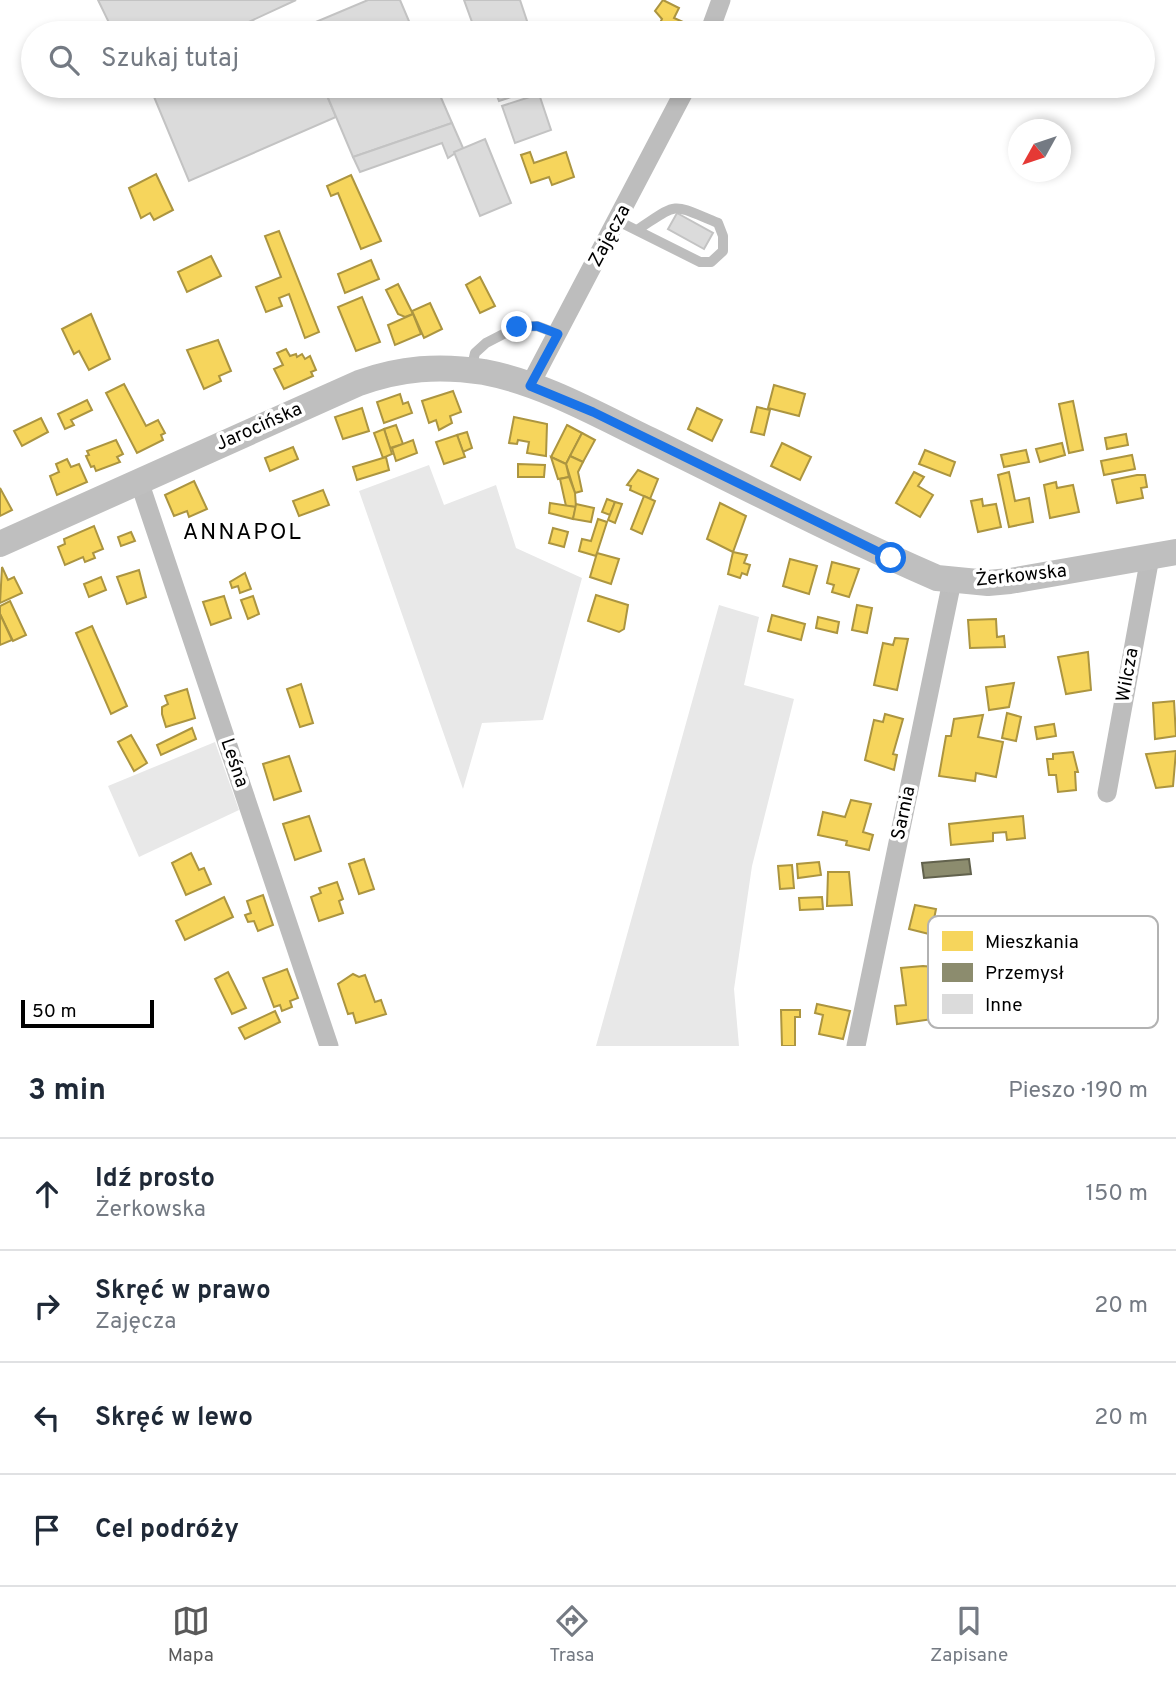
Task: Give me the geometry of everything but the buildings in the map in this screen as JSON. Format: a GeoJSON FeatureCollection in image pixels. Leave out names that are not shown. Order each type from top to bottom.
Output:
{"type":"FeatureCollection","features":[{"type":"Feature","properties":{"kind":"street"},"geometry":{"type":"LineString","coordinates":[[714,21],[722,0]]}},
{"type":"Feature","properties":{"kind":"street","name":"Zajęcza"},"geometry":{"type":"LineString","coordinates":[[530,386],[681,98]]}},
{"type":"Feature","properties":{"kind":"street","name":"Jarocińska"},"geometry":{"type":"LineString","coordinates":[[0,544],[341,390],[394,371],[422,368],[471,371],[530,386]]}},
{"type":"Feature","properties":{"kind":"street","name":"Żerkowska"},"geometry":{"type":"LineString","coordinates":[[530,386],[593,412],[891,558],[952,581],[1010,581],[1163,554]]}},
{"type":"Feature","properties":{"kind":"street","name":"Leśna"},"geometry":{"type":"LineString","coordinates":[[139,481],[329,1046]]}},
{"type":"Feature","properties":{"kind":"street","name":"Wilcza"},"geometry":{"type":"LineString","coordinates":[[1107,793],[1163,554]]}},
{"type":"Feature","properties":{"kind":"street","name":"Sarnia"},"geometry":{"type":"LineString","coordinates":[[856,1046],[952,581]]}},
{"type":"Feature","properties":{"kind":"lane"},"geometry":{"type":"LineString","coordinates":[[618,221],[700,262],[711,262],[723,251],[723,236],[718,223],[679,207],[666,209],[637,230]]}},
{"type":"Feature","properties":{"kind":"lane"},"geometry":{"type":"LineString","coordinates":[[471,371],[475,353],[486,343],[517,327],[537,326],[558,334]]}},
{"type":"Feature","properties":{"kind":"shaded area"},"geometry":{"type":"Polygon","coordinates":[[[429,465],[444,505],[496,485],[516,548],[582,578],[543,720],[482,723],[463,789],[359,491],[429,465]]]}},
{"type":"Feature","properties":{"kind":"shaded area"},"geometry":{"type":"Polygon","coordinates":[[[719,605],[759,617],[744,685],[794,699],[752,866],[734,989],[739,1046],[596,1046],[719,605]]]}},
{"type":"Feature","properties":{"kind":"shaded area"},"geometry":{"type":"Polygon","coordinates":[[[215,742],[239,810],[139,857],[108,786],[215,742]]]}},
{"type":"Feature","properties":{"kind":"district","name":"ANNAPOL"},"geometry":{"type":"Point","coordinates":[243,533]}},
{"type":"Feature","properties":{"kind":"route"},"geometry":{"type":"LineString","coordinates":[[517,327],[537,326],[558,334],[530,386],[593,412],[891,558]]}}]}
